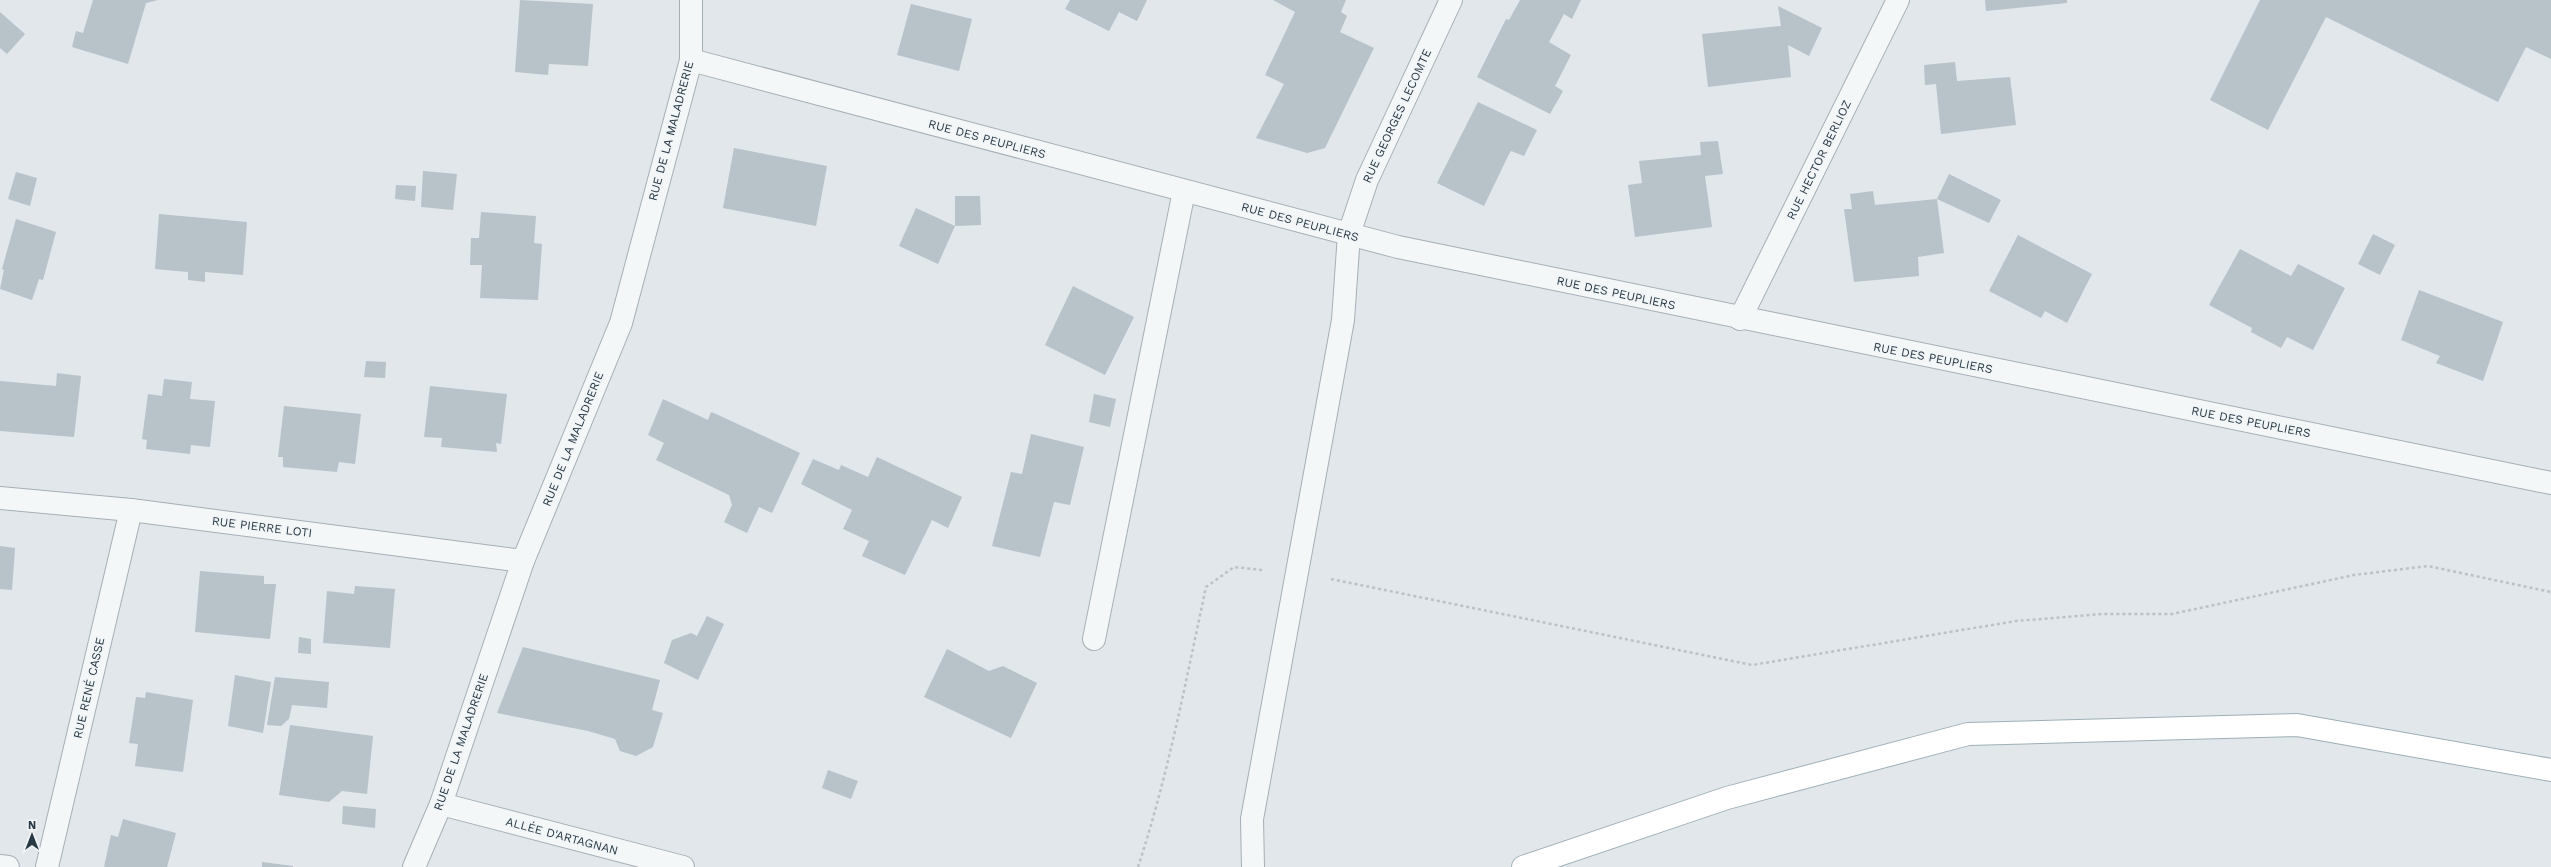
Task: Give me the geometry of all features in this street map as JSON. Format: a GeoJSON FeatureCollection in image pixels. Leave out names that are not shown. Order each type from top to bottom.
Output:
{"type":"FeatureCollection","features":[{"type":"Feature","properties":{"kind":"main road"},"geometry":{"type":"LineString","coordinates":[[1523,867],[1727,798],[1968,734],[2297,725],[2551,770]]}},
{"type":"Feature","properties":{"kind":"street","name":"RUE DE LA MALADRERIE"},"geometry":{"type":"LineString","coordinates":[[414,867],[441,804],[522,561],[621,323],[691,60],[691,0]]}},
{"type":"Feature","properties":{"kind":"street","name":"RUE GEORGES LECOMTE"},"geometry":{"type":"LineString","coordinates":[[1253,867],[1252,819],[1343,320],[1349,234],[1367,180],[1451,0]]}},
{"type":"Feature","properties":{"kind":"street","name":"RUE HECTOR BERLIOZ"},"geometry":{"type":"LineString","coordinates":[[1740,319],[1898,0]]}},
{"type":"Feature","properties":{"kind":"street","name":"RUE DES PEUPLIERS"},"geometry":{"type":"LineString","coordinates":[[691,60],[1405,249],[1740,319],[2551,483]]}},
{"type":"Feature","properties":{"kind":"street"},"geometry":{"type":"LineString","coordinates":[[1094,639],[1184,191]]}},
{"type":"Feature","properties":{"kind":"street","name":"RUE PIERRE LOTI"},"geometry":{"type":"LineString","coordinates":[[0,498],[131,510],[522,561]]}},
{"type":"Feature","properties":{"kind":"street","name":"RUE RENÉ CASSE"},"geometry":{"type":"LineString","coordinates":[[47,867],[131,510]]}},
{"type":"Feature","properties":{"kind":"street","name":"ALLÉE D'ARTAGNAN"},"geometry":{"type":"LineString","coordinates":[[441,804],[683,867]]}},
{"type":"Feature","properties":{"kind":"street"},"geometry":{"type":"LineString","coordinates":[[0,866],[8,867]]}},
{"type":"Feature","properties":{"kind":"path"},"geometry":{"type":"LineString","coordinates":[[1138,867],[1147,841],[1184,692],[1206,587],[1234,567],[1346,581],[1752,665],[2016,621],[2101,614],[2172,614],[2354,575],[2428,566],[2551,592]]}},
{"type":"Feature","properties":{"kind":"building"},"geometry":{"type":"Polygon","coordinates":[[[93,0],[158,0],[146,3],[128,64],[72,47],[76,31],[83,33],[93,0]]]}},
{"type":"Feature","properties":{"kind":"building"},"geometry":{"type":"Polygon","coordinates":[[[520,0],[593,4],[588,66],[549,64],[548,75],[515,72],[520,0]]]}},
{"type":"Feature","properties":{"kind":"building"},"geometry":{"type":"Polygon","coordinates":[[[1070,0],[1147,0],[1137,21],[1119,12],[1109,31],[1065,9],[1070,0]]]}},
{"type":"Feature","properties":{"kind":"building"},"geometry":{"type":"Polygon","coordinates":[[[1273,0],[1346,0],[1341,12],[1347,16],[1340,32],[1374,48],[1325,148],[1307,153],[1256,138],[1284,84],[1265,75],[1295,12],[1273,0]]]}},
{"type":"Feature","properties":{"kind":"building"},"geometry":{"type":"Polygon","coordinates":[[[1520,0],[1581,0],[1572,19],[1564,14],[1549,42],[1571,55],[1555,86],[1563,91],[1550,114],[1477,77],[1506,19],[1509,20],[1520,0]]]}},
{"type":"Feature","properties":{"kind":"building"},"geometry":{"type":"Polygon","coordinates":[[[1985,0],[2067,0],[2067,3],[1986,11],[1985,0]]]}},
{"type":"Feature","properties":{"kind":"building"},"geometry":{"type":"Polygon","coordinates":[[[2260,0],[2551,0],[2551,59],[2526,47],[2498,102],[2326,17],[2268,130],[2210,100],[2260,0]]]}},
{"type":"Feature","properties":{"kind":"building"},"geometry":{"type":"Polygon","coordinates":[[[911,4],[972,19],[959,71],[897,55],[911,4]]]}},
{"type":"Feature","properties":{"kind":"building"},"geometry":{"type":"Polygon","coordinates":[[[1778,6],[1822,28],[1809,56],[1788,45],[1791,77],[1708,87],[1702,34],[1781,26],[1778,6]]]}},
{"type":"Feature","properties":{"kind":"building"},"geometry":{"type":"Polygon","coordinates":[[[0,12],[25,34],[7,54],[0,48],[0,12]]]}},
{"type":"Feature","properties":{"kind":"building"},"geometry":{"type":"Polygon","coordinates":[[[1955,62],[1957,81],[2010,77],[2016,125],[1941,134],[1936,84],[1925,85],[1924,65],[1955,62]]]}},
{"type":"Feature","properties":{"kind":"building"},"geometry":{"type":"Polygon","coordinates":[[[1478,102],[1537,130],[1524,156],[1511,151],[1484,206],[1437,183],[1478,102]]]}},
{"type":"Feature","properties":{"kind":"building"},"geometry":{"type":"Polygon","coordinates":[[[1718,141],[1723,174],[1705,176],[1712,227],[1635,237],[1628,185],[1642,183],[1639,161],[1701,155],[1700,142],[1718,141]]]}},
{"type":"Feature","properties":{"kind":"building"},"geometry":{"type":"Polygon","coordinates":[[[734,148],[827,166],[816,226],[723,208],[734,148]]]}},
{"type":"Feature","properties":{"kind":"building"},"geometry":{"type":"Polygon","coordinates":[[[423,171],[457,174],[453,210],[421,207],[423,171]]]}},
{"type":"Feature","properties":{"kind":"building"},"geometry":{"type":"Polygon","coordinates":[[[16,172],[37,178],[30,206],[8,199],[16,172]]]}},
{"type":"Feature","properties":{"kind":"building"},"geometry":{"type":"Polygon","coordinates":[[[1949,174],[2001,200],[1989,223],[1937,199],[1949,174]]]}},
{"type":"Feature","properties":{"kind":"building"},"geometry":{"type":"Polygon","coordinates":[[[396,185],[416,186],[415,201],[395,199],[396,185]]]}},
{"type":"Feature","properties":{"kind":"building"},"geometry":{"type":"Polygon","coordinates":[[[1873,191],[1875,205],[1937,199],[1944,253],[1918,257],[1919,276],[1854,282],[1844,209],[1852,209],[1850,194],[1873,191]]]}},
{"type":"Feature","properties":{"kind":"building"},"geometry":{"type":"Polygon","coordinates":[[[955,196],[980,196],[981,225],[955,226],[955,196]]]}},
{"type":"Feature","properties":{"kind":"building"},"geometry":{"type":"Polygon","coordinates":[[[916,208],[955,226],[938,264],[899,246],[916,208]]]}},
{"type":"Feature","properties":{"kind":"building"},"geometry":{"type":"Polygon","coordinates":[[[481,212],[536,216],[534,243],[542,244],[538,300],[480,298],[482,265],[470,265],[471,238],[479,238],[481,212]]]}},
{"type":"Feature","properties":{"kind":"building"},"geometry":{"type":"Polygon","coordinates":[[[159,214],[247,222],[243,275],[205,272],[205,282],[188,280],[188,272],[155,269],[159,214]]]}},
{"type":"Feature","properties":{"kind":"building"},"geometry":{"type":"Polygon","coordinates":[[[16,219],[56,232],[43,280],[39,279],[32,300],[0,289],[4,270],[2,269],[16,219]]]}},
{"type":"Feature","properties":{"kind":"building"},"geometry":{"type":"Polygon","coordinates":[[[2373,234],[2395,245],[2380,275],[2358,264],[2373,234]]]}},
{"type":"Feature","properties":{"kind":"building"},"geometry":{"type":"Polygon","coordinates":[[[2018,235],[2092,274],[2067,323],[2045,311],[2041,318],[1989,291],[2018,235]]]}},
{"type":"Feature","properties":{"kind":"building"},"geometry":{"type":"Polygon","coordinates":[[[2240,249],[2291,276],[2298,264],[2345,288],[2313,350],[2287,337],[2281,348],[2251,332],[2252,328],[2209,305],[2240,249]]]}},
{"type":"Feature","properties":{"kind":"building"},"geometry":{"type":"Polygon","coordinates":[[[1073,286],[1134,317],[1105,375],[1045,345],[1073,286]]]}},
{"type":"Feature","properties":{"kind":"building"},"geometry":{"type":"Polygon","coordinates":[[[2419,290],[2503,322],[2483,381],[2436,363],[2440,356],[2401,340],[2419,290]]]}},
{"type":"Feature","properties":{"kind":"building"},"geometry":{"type":"Polygon","coordinates":[[[366,361],[386,362],[385,378],[364,377],[366,361]]]}},
{"type":"Feature","properties":{"kind":"building"},"geometry":{"type":"Polygon","coordinates":[[[57,373],[81,376],[74,437],[0,431],[0,381],[56,386],[57,373]]]}},
{"type":"Feature","properties":{"kind":"building"},"geometry":{"type":"Polygon","coordinates":[[[164,379],[192,382],[190,399],[215,401],[210,447],[191,445],[190,454],[146,449],[147,440],[142,439],[148,394],[162,396],[164,379]]]}},
{"type":"Feature","properties":{"kind":"building"},"geometry":{"type":"Polygon","coordinates":[[[430,386],[507,394],[501,444],[496,443],[497,452],[441,447],[442,438],[424,437],[430,386]]]}},
{"type":"Feature","properties":{"kind":"building"},"geometry":{"type":"Polygon","coordinates":[[[1094,394],[1116,399],[1110,427],[1089,422],[1094,394]]]}},
{"type":"Feature","properties":{"kind":"building"},"geometry":{"type":"Polygon","coordinates":[[[663,399],[708,420],[711,412],[800,453],[772,513],[759,507],[747,533],[724,522],[732,505],[729,495],[656,460],[664,443],[648,435],[663,399]]]}},
{"type":"Feature","properties":{"kind":"building"},"geometry":{"type":"Polygon","coordinates":[[[284,406],[361,414],[355,464],[339,462],[337,472],[283,467],[283,457],[278,457],[284,406]]]}},
{"type":"Feature","properties":{"kind":"building"},"geometry":{"type":"Polygon","coordinates":[[[1031,434],[1084,447],[1070,505],[1054,502],[1040,557],[992,546],[1011,472],[1022,474],[1031,434]]]}},
{"type":"Feature","properties":{"kind":"building"},"geometry":{"type":"Polygon","coordinates":[[[877,457],[962,497],[948,528],[932,520],[905,575],[862,556],[869,541],[843,529],[852,510],[801,484],[813,459],[839,470],[841,465],[868,477],[877,457]]]}},
{"type":"Feature","properties":{"kind":"building"},"geometry":{"type":"Polygon","coordinates":[[[0,546],[15,548],[12,590],[0,589],[0,546]]]}},
{"type":"Feature","properties":{"kind":"building"},"geometry":{"type":"Polygon","coordinates":[[[200,571],[264,576],[264,584],[276,584],[270,639],[195,632],[200,571]]]}},
{"type":"Feature","properties":{"kind":"building"},"geometry":{"type":"Polygon","coordinates":[[[355,586],[395,589],[390,648],[323,643],[327,591],[354,594],[355,586]]]}},
{"type":"Feature","properties":{"kind":"building"},"geometry":{"type":"Polygon","coordinates":[[[707,616],[724,624],[698,680],[664,663],[672,640],[691,633],[697,636],[707,616]]]}},
{"type":"Feature","properties":{"kind":"building"},"geometry":{"type":"Polygon","coordinates":[[[299,637],[311,639],[311,654],[298,653],[299,637]]]}},
{"type":"Feature","properties":{"kind":"building"},"geometry":{"type":"Polygon","coordinates":[[[523,647],[660,680],[652,710],[663,713],[653,747],[636,756],[620,751],[615,739],[588,731],[497,713],[523,647]]]}},
{"type":"Feature","properties":{"kind":"building"},"geometry":{"type":"Polygon","coordinates":[[[947,649],[989,671],[1003,666],[1037,683],[1011,738],[924,697],[947,649]]]}},
{"type":"Feature","properties":{"kind":"building"},"geometry":{"type":"Polygon","coordinates":[[[235,675],[271,682],[263,733],[228,726],[235,675]]]}},
{"type":"Feature","properties":{"kind":"building"},"geometry":{"type":"Polygon","coordinates":[[[275,677],[329,682],[327,708],[292,705],[289,719],[281,726],[267,725],[275,677]]]}},
{"type":"Feature","properties":{"kind":"building"},"geometry":{"type":"Polygon","coordinates":[[[146,692],[193,700],[183,772],[135,766],[138,744],[129,743],[136,697],[145,698],[146,692]]]}},
{"type":"Feature","properties":{"kind":"building"},"geometry":{"type":"Polygon","coordinates":[[[290,725],[373,736],[367,794],[342,791],[329,802],[279,795],[290,725]]]}},
{"type":"Feature","properties":{"kind":"building"},"geometry":{"type":"Polygon","coordinates":[[[828,770],[858,781],[851,799],[822,788],[828,770]]]}},
{"type":"Feature","properties":{"kind":"building"},"geometry":{"type":"Polygon","coordinates":[[[343,806],[376,809],[375,828],[342,824],[343,806]]]}},
{"type":"Feature","properties":{"kind":"building"},"geometry":{"type":"Polygon","coordinates":[[[123,819],[176,833],[167,867],[104,867],[111,835],[118,837],[123,819]]]}},
{"type":"Feature","properties":{"kind":"building"},"geometry":{"type":"Polygon","coordinates":[[[262,862],[293,866],[293,867],[262,867],[262,862]]]}}]}
